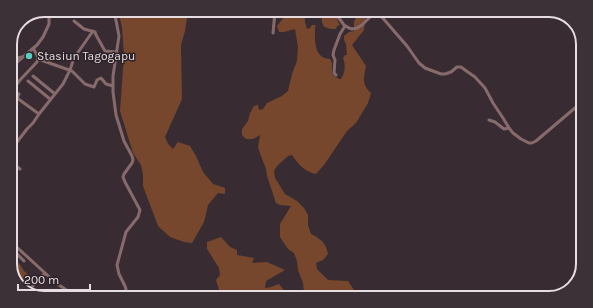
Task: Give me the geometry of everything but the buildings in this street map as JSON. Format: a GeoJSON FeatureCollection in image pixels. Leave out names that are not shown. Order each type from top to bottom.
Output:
{"type":"FeatureCollection","features":[{"type":"Feature","properties":{"kind":"street"},"geometry":{"type":"LineString","coordinates":[[17,62],[41,39],[47,29],[49,17]]}},
{"type":"Feature","properties":{"kind":"street"},"geometry":{"type":"LineString","coordinates":[[115,17],[119,36],[113,76],[116,115],[124,140],[133,160],[124,173],[124,179],[140,210],[138,218],[126,232],[117,265],[118,274],[125,286],[125,291]]}},
{"type":"Feature","properties":{"kind":"street"},"geometry":{"type":"LineString","coordinates":[[272,33],[274,17]]}},
{"type":"Feature","properties":{"kind":"street"},"geometry":{"type":"LineString","coordinates":[[338,17],[345,26],[352,29],[362,25],[370,17]]}},
{"type":"Feature","properties":{"kind":"street"},"geometry":{"type":"LineString","coordinates":[[383,17],[419,63],[425,68],[440,74],[445,74],[459,67],[463,68],[474,77],[487,91],[508,128],[521,139],[529,143],[536,141],[576,108]]}},
{"type":"Feature","properties":{"kind":"street"},"geometry":{"type":"LineString","coordinates":[[74,21],[84,29],[95,32],[105,51],[117,52]]}},
{"type":"Feature","properties":{"kind":"street"},"geometry":{"type":"LineString","coordinates":[[336,75],[334,73],[335,60],[333,55],[340,34],[345,26]]}},
{"type":"Feature","properties":{"kind":"street"},"geometry":{"type":"LineString","coordinates":[[17,142],[63,84],[74,58],[93,31]]}},
{"type":"Feature","properties":{"kind":"street"},"geometry":{"type":"LineString","coordinates":[[17,84],[38,60],[38,55],[33,48]]}},
{"type":"Feature","properties":{"kind":"street"},"geometry":{"type":"LineString","coordinates":[[17,58],[23,57]]}},
{"type":"Feature","properties":{"kind":"street"},"geometry":{"type":"LineString","coordinates":[[38,60],[70,70],[85,84],[91,87],[94,87],[97,80],[100,78],[106,84],[113,86]]}},
{"type":"Feature","properties":{"kind":"street"},"geometry":{"type":"LineString","coordinates":[[33,76],[55,94]]}},
{"type":"Feature","properties":{"kind":"street"},"geometry":{"type":"LineString","coordinates":[[28,81],[50,100]]}},
{"type":"Feature","properties":{"kind":"street"},"geometry":{"type":"LineString","coordinates":[[17,98],[39,114]]}},
{"type":"Feature","properties":{"kind":"street"},"geometry":{"type":"LineString","coordinates":[[489,120],[495,122],[504,129],[508,128]]}},
{"type":"Feature","properties":{"kind":"street"},"geometry":{"type":"LineString","coordinates":[[17,247],[56,283],[70,291]]}},
{"type":"Feature","properties":{"kind":"street"},"geometry":{"type":"LineString","coordinates":[[17,254],[24,261]]}},
{"type":"Feature","properties":{"kind":"street"},"geometry":{"type":"LineString","coordinates":[[32,288],[45,273]]}},
{"type":"Feature","properties":{"kind":"shaded area"},"geometry":{"type":"Polygon","coordinates":[[[120,17],[187,17],[181,45],[182,99],[165,137],[168,144],[173,149],[178,142],[190,146],[203,172],[213,184],[225,188],[225,194],[218,193],[208,205],[204,222],[192,243],[170,237],[158,226],[143,186],[141,165],[133,153],[120,111],[124,56],[122,27],[120,17]]]}},
{"type":"Feature","properties":{"kind":"shaded area"},"geometry":{"type":"Polygon","coordinates":[[[284,17],[304,17],[307,29],[312,25],[316,25],[315,42],[318,52],[324,58],[330,59],[332,63],[332,74],[341,79],[345,69],[343,58],[347,55],[344,36],[349,32],[354,31],[354,21],[357,17],[365,17],[364,30],[352,45],[366,66],[364,84],[371,93],[368,103],[356,123],[347,131],[324,165],[316,174],[302,167],[292,155],[288,156],[277,166],[274,171],[275,178],[285,194],[297,201],[304,208],[308,215],[308,225],[311,234],[320,240],[326,247],[328,254],[323,260],[316,263],[317,269],[328,280],[348,281],[354,291],[304,291],[294,253],[288,249],[280,237],[280,224],[291,206],[276,203],[258,147],[260,135],[253,139],[246,139],[242,135],[242,129],[248,121],[254,106],[258,105],[259,110],[263,109],[267,103],[282,96],[288,91],[297,61],[298,47],[295,29],[279,32],[277,26],[284,17]]]}},
{"type":"Feature","properties":{"kind":"shaded area"},"geometry":{"type":"Polygon","coordinates":[[[322,17],[337,17],[340,25],[337,26],[336,29],[328,28],[323,25],[322,17]]]}},
{"type":"Feature","properties":{"kind":"shaded area"},"geometry":{"type":"Polygon","coordinates":[[[221,237],[230,247],[237,250],[237,255],[254,258],[252,263],[267,262],[285,270],[266,281],[265,288],[279,284],[284,291],[219,291],[216,280],[220,275],[219,268],[207,249],[207,242],[221,237]]]}},
{"type":"Feature","properties":{"kind":"shaded area"},"geometry":{"type":"Polygon","coordinates":[[[17,261],[24,271],[30,276],[25,282],[18,272],[17,261]]]}},
{"type":"Feature","properties":{"kind":"place","name":"Stasiun Tagogapu"},"geometry":{"type":"Point","coordinates":[29,56]}}]}
